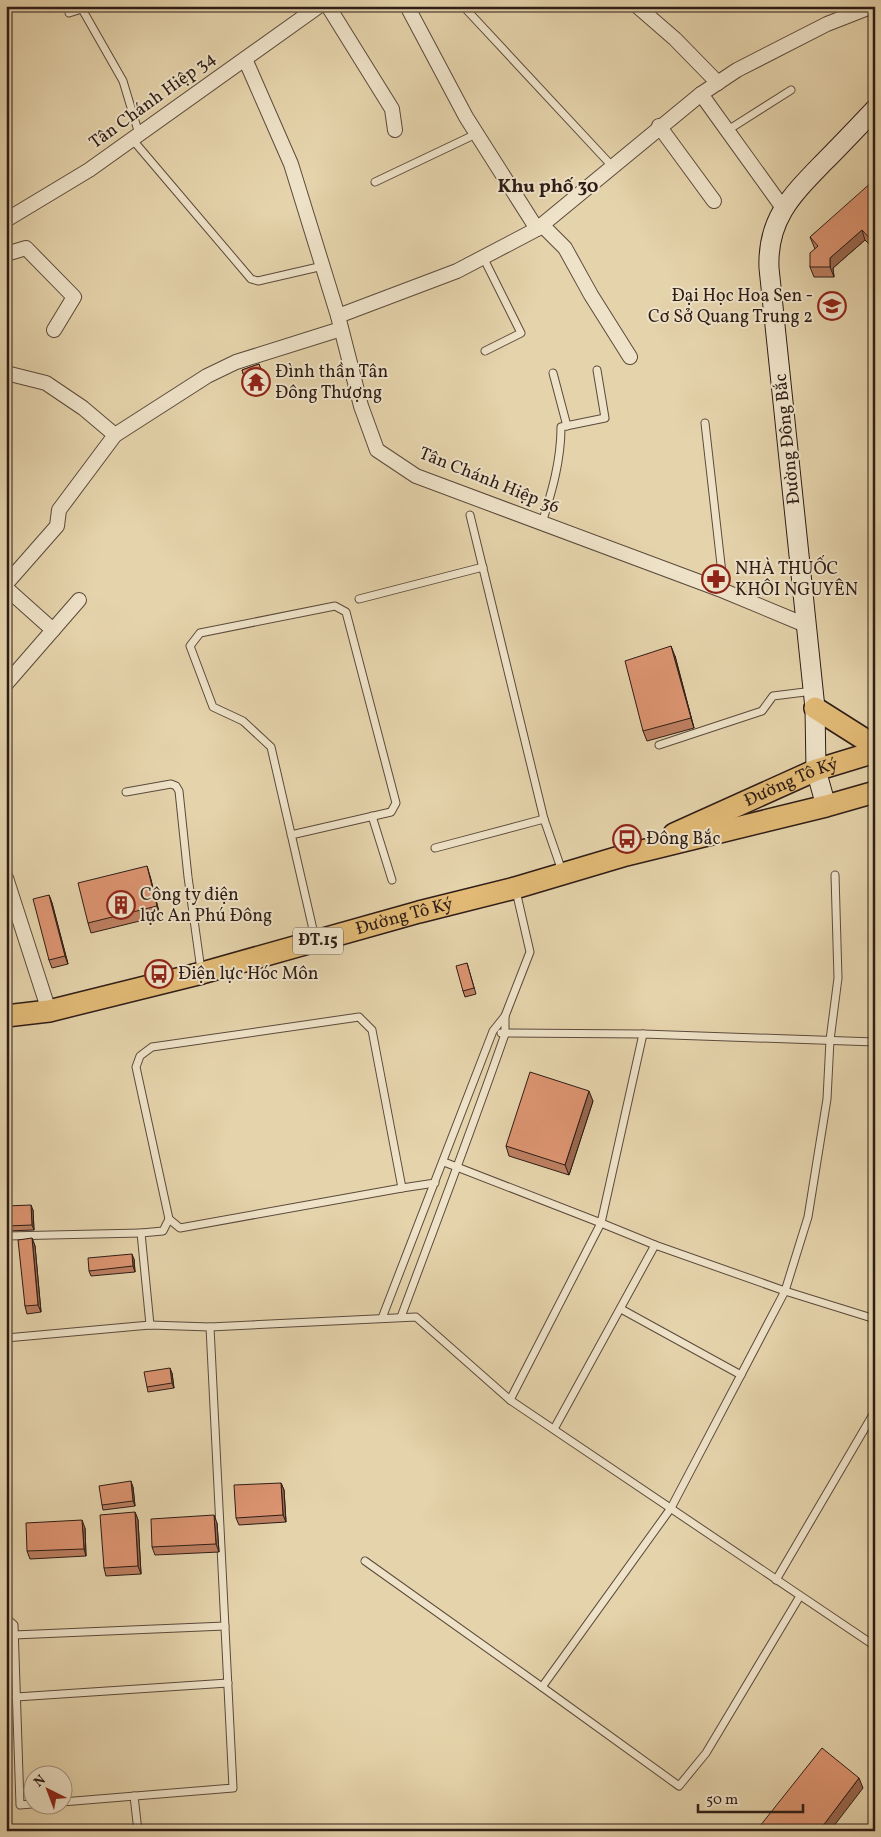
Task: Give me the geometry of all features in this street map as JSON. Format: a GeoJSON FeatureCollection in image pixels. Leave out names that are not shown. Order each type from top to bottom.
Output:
{"type":"FeatureCollection","features":[{"type":"Feature","properties":{"kind":"main road"},"geometry":{"type":"LineString","coordinates":[[815,699],[875,746]]}},
{"type":"Feature","properties":{"kind":"main road","name":"Đường Tô Ký"},"geometry":{"type":"LineString","coordinates":[[626,855],[816,770],[875,752]]}},
{"type":"Feature","properties":{"kind":"main road","name":"Đường Tô Ký"},"geometry":{"type":"LineString","coordinates":[[6,1016],[49,1012],[202,973],[419,912],[515,888],[626,855],[826,806],[875,792]]}},
{"type":"Feature","properties":{"kind":"street","name":"Tân Chánh Hiệp 34"},"geometry":{"type":"LineString","coordinates":[[6,220],[89,170],[318,6]]}},
{"type":"Feature","properties":{"kind":"street"},"geometry":{"type":"LineString","coordinates":[[328,6],[392,109],[395,130]]}},
{"type":"Feature","properties":{"kind":"street"},"geometry":{"type":"LineString","coordinates":[[407,6],[476,134],[539,227],[565,248],[591,295],[630,357]]}},
{"type":"Feature","properties":{"kind":"street"},"geometry":{"type":"LineString","coordinates":[[637,6],[675,39],[718,83]]}},
{"type":"Feature","properties":{"kind":"street"},"geometry":{"type":"LineString","coordinates":[[6,584],[57,526],[59,510],[115,435],[207,376],[236,362],[340,322],[457,270],[539,227],[659,126],[701,94],[827,24],[873,6]]}},
{"type":"Feature","properties":{"kind":"street","name":"Tân Chánh Hiệp 36"},"geometry":{"type":"LineString","coordinates":[[245,58],[290,164],[340,322],[361,406],[377,450],[416,476],[724,591],[808,626]]}},
{"type":"Feature","properties":{"kind":"street"},"geometry":{"type":"LineString","coordinates":[[701,94],[783,208]]}},
{"type":"Feature","properties":{"kind":"street","name":"Đường Đông Bắc"},"geometry":{"type":"LineString","coordinates":[[826,806],[816,770],[815,699],[769,268],[771,237],[783,208],[875,109]]}},
{"type":"Feature","properties":{"kind":"street"},"geometry":{"type":"LineString","coordinates":[[659,126],[714,201]]}},
{"type":"Feature","properties":{"kind":"street"},"geometry":{"type":"LineString","coordinates":[[6,254],[26,248],[74,297],[54,330]]}},
{"type":"Feature","properties":{"kind":"street"},"geometry":{"type":"LineString","coordinates":[[6,373],[46,384],[84,408],[115,435]]}},
{"type":"Feature","properties":{"kind":"street"},"geometry":{"type":"LineString","coordinates":[[6,588],[53,630]]}},
{"type":"Feature","properties":{"kind":"street"},"geometry":{"type":"LineString","coordinates":[[6,684],[79,600]]}},
{"type":"Feature","properties":{"kind":"street"},"geometry":{"type":"LineString","coordinates":[[6,878],[49,1012]]}},
{"type":"Feature","properties":{"kind":"lane"},"geometry":{"type":"LineString","coordinates":[[463,6],[612,166]]}},
{"type":"Feature","properties":{"kind":"lane"},"geometry":{"type":"LineString","coordinates":[[69,13],[82,9],[123,81],[136,137],[251,279],[258,281],[323,266]]}},
{"type":"Feature","properties":{"kind":"lane"},"geometry":{"type":"LineString","coordinates":[[728,130],[791,90]]}},
{"type":"Feature","properties":{"kind":"lane"},"geometry":{"type":"LineString","coordinates":[[375,182],[476,134]]}},
{"type":"Feature","properties":{"kind":"lane"},"geometry":{"type":"LineString","coordinates":[[483,257],[521,333],[485,351]]}},
{"type":"Feature","properties":{"kind":"lane"},"geometry":{"type":"LineString","coordinates":[[542,523],[553,490],[561,451],[561,427],[605,418],[597,370]]}},
{"type":"Feature","properties":{"kind":"lane"},"geometry":{"type":"LineString","coordinates":[[553,372],[567,426]]}},
{"type":"Feature","properties":{"kind":"lane"},"geometry":{"type":"LineString","coordinates":[[705,423],[724,591]]}},
{"type":"Feature","properties":{"kind":"lane"},"geometry":{"type":"LineString","coordinates":[[470,515],[544,820],[563,874]]}},
{"type":"Feature","properties":{"kind":"lane"},"geometry":{"type":"LineString","coordinates":[[359,598],[483,567]]}},
{"type":"Feature","properties":{"kind":"lane"},"geometry":{"type":"LineString","coordinates":[[291,835],[391,812],[396,802],[346,612],[335,606],[200,633],[190,646],[213,708],[243,721],[272,747],[291,835],[316,942]]}},
{"type":"Feature","properties":{"kind":"lane"},"geometry":{"type":"LineString","coordinates":[[659,745],[762,711],[773,696],[815,699]]}},
{"type":"Feature","properties":{"kind":"lane"},"geometry":{"type":"LineString","coordinates":[[126,792],[171,784],[176,786],[179,791],[188,877],[202,973]]}},
{"type":"Feature","properties":{"kind":"lane"},"geometry":{"type":"LineString","coordinates":[[372,816],[392,880]]}},
{"type":"Feature","properties":{"kind":"lane"},"geometry":{"type":"LineString","coordinates":[[435,848],[544,820]]}},
{"type":"Feature","properties":{"kind":"lane"},"geometry":{"type":"LineString","coordinates":[[542,1687],[671,1508],[785,1291],[808,1217],[827,1099],[830,1040],[838,978],[835,875]]}},
{"type":"Feature","properties":{"kind":"lane"},"geometry":{"type":"LineString","coordinates":[[382,1318],[444,1162],[493,1031],[505,1016],[530,952],[515,888]]}},
{"type":"Feature","properties":{"kind":"lane"},"geometry":{"type":"LineString","coordinates":[[401,1317],[444,1202],[459,1168],[505,1034],[505,1016]]}},
{"type":"Feature","properties":{"kind":"lane"},"geometry":{"type":"LineString","coordinates":[[402,1188],[372,1030],[358,1017],[152,1047],[140,1056],[136,1067],[169,1219],[180,1228],[435,1183]]}},
{"type":"Feature","properties":{"kind":"lane"},"geometry":{"type":"LineString","coordinates":[[493,1031],[505,1034],[643,1034],[875,1042]]}},
{"type":"Feature","properties":{"kind":"lane"},"geometry":{"type":"LineString","coordinates":[[510,1400],[601,1223],[643,1034]]}},
{"type":"Feature","properties":{"kind":"lane"},"geometry":{"type":"LineString","coordinates":[[444,1162],[655,1245],[785,1291],[875,1319]]}},
{"type":"Feature","properties":{"kind":"lane"},"geometry":{"type":"LineString","coordinates":[[6,1236],[163,1231],[169,1219]]}},
{"type":"Feature","properties":{"kind":"lane"},"geometry":{"type":"LineString","coordinates":[[141,1233],[150,1325]]}},
{"type":"Feature","properties":{"kind":"lane"},"geometry":{"type":"LineString","coordinates":[[554,1429],[655,1245]]}},
{"type":"Feature","properties":{"kind":"lane"},"geometry":{"type":"LineString","coordinates":[[621,1309],[741,1375]]}},
{"type":"Feature","properties":{"kind":"lane"},"geometry":{"type":"LineString","coordinates":[[6,1338],[150,1325],[210,1327],[416,1317],[510,1400],[875,1646]]}},
{"type":"Feature","properties":{"kind":"lane"},"geometry":{"type":"LineString","coordinates":[[72,1801],[233,1788],[210,1327]]}},
{"type":"Feature","properties":{"kind":"lane"},"geometry":{"type":"LineString","coordinates":[[776,1580],[875,1411]]}},
{"type":"Feature","properties":{"kind":"lane"},"geometry":{"type":"LineString","coordinates":[[365,1560],[680,1786],[706,1754],[800,1596]]}},
{"type":"Feature","properties":{"kind":"lane"},"geometry":{"type":"LineString","coordinates":[[6,1618],[14,1625],[20,1805],[22,1805]]}},
{"type":"Feature","properties":{"kind":"lane"},"geometry":{"type":"LineString","coordinates":[[14,1635],[225,1626]]}},
{"type":"Feature","properties":{"kind":"lane"},"geometry":{"type":"LineString","coordinates":[[16,1697],[228,1683]]}},
{"type":"Feature","properties":{"kind":"lane"},"geometry":{"type":"LineString","coordinates":[[134,1796],[138,1831]]}},
{"type":"Feature","properties":{"kind":"lane"},"geometry":{"type":"LineString","coordinates":[[870,1831],[875,1827]]}},
{"type":"Feature","properties":{"kind":"building"},"geometry":{"type":"Polygon","coordinates":[[[873,181],[875,183],[875,244],[862,230],[830,258],[830,267],[810,267],[810,253],[818,246],[810,237],[873,181]]]}},
{"type":"Feature","properties":{"kind":"building","name":"Đình thần Tân Đông Thượng"},"geometry":{"type":"Polygon","coordinates":[[[259,364],[266,383],[248,389],[242,370],[259,364]]]}},
{"type":"Feature","properties":{"kind":"building"},"geometry":{"type":"Polygon","coordinates":[[[671,646],[691,718],[643,731],[625,661],[671,646]]]}},
{"type":"Feature","properties":{"kind":"building","name":"Công ty điện lực An Phú Đông"},"geometry":{"type":"Polygon","coordinates":[[[147,866],[157,906],[88,923],[78,883],[147,866]]]}},
{"type":"Feature","properties":{"kind":"building"},"geometry":{"type":"Polygon","coordinates":[[[49,895],[65,956],[49,960],[33,899],[49,895]]]}},
{"type":"Feature","properties":{"kind":"building"},"geometry":{"type":"Polygon","coordinates":[[[467,963],[474,988],[463,991],[456,966],[467,963]]]}},
{"type":"Feature","properties":{"kind":"building"},"geometry":{"type":"Polygon","coordinates":[[[530,1072],[589,1091],[565,1165],[506,1146],[530,1072]]]}},
{"type":"Feature","properties":{"kind":"building"},"geometry":{"type":"Polygon","coordinates":[[[31,1205],[32,1225],[6,1226],[6,1206],[31,1205]]]}},
{"type":"Feature","properties":{"kind":"building"},"geometry":{"type":"Polygon","coordinates":[[[32,1238],[38,1305],[25,1306],[18,1240],[32,1238]]]}},
{"type":"Feature","properties":{"kind":"building"},"geometry":{"type":"Polygon","coordinates":[[[132,1254],[133,1266],[89,1271],[88,1258],[132,1254]]]}},
{"type":"Feature","properties":{"kind":"building"},"geometry":{"type":"Polygon","coordinates":[[[170,1368],[172,1383],[147,1387],[144,1372],[170,1368]]]}},
{"type":"Feature","properties":{"kind":"building"},"geometry":{"type":"Polygon","coordinates":[[[131,1481],[133,1501],[102,1505],[99,1486],[131,1481]]]}},
{"type":"Feature","properties":{"kind":"building"},"geometry":{"type":"Polygon","coordinates":[[[281,1483],[283,1515],[236,1518],[234,1485],[281,1483]]]}},
{"type":"Feature","properties":{"kind":"building"},"geometry":{"type":"Polygon","coordinates":[[[135,1512],[138,1566],[104,1568],[100,1515],[135,1512]]]}},
{"type":"Feature","properties":{"kind":"building"},"geometry":{"type":"Polygon","coordinates":[[[214,1515],[216,1544],[152,1547],[151,1519],[214,1515]]]}},
{"type":"Feature","properties":{"kind":"building"},"geometry":{"type":"Polygon","coordinates":[[[82,1520],[84,1549],[27,1551],[26,1523],[82,1520]]]}},
{"type":"Feature","properties":{"kind":"building"},"geometry":{"type":"Polygon","coordinates":[[[822,1748],[859,1778],[819,1831],[756,1831],[822,1748]]]}},
{"type":"Feature","properties":{"kind":"place","name":"Đại Học Hoa Sen - Cơ Sở Quang Trung 2"},"geometry":{"type":"Point","coordinates":[832,306]}},
{"type":"Feature","properties":{"kind":"place","name":"Đình thần Tân Đông Thượng"},"geometry":{"type":"Point","coordinates":[256,382]}},
{"type":"Feature","properties":{"kind":"place","name":"NHÀ THUỐC KHÔI NGUYÊN"},"geometry":{"type":"Point","coordinates":[716,579]}},
{"type":"Feature","properties":{"kind":"place","name":"Đông Bắc"},"geometry":{"type":"Point","coordinates":[627,839]}},
{"type":"Feature","properties":{"kind":"place","name":"Công ty điện lực An Phú Đông"},"geometry":{"type":"Point","coordinates":[121,905]}},
{"type":"Feature","properties":{"kind":"place","name":"Điện lực Hóc Môn"},"geometry":{"type":"Point","coordinates":[159,974]}},
{"type":"Feature","properties":{"kind":"district","name":"Khu phố 30"},"geometry":{"type":"Point","coordinates":[548,187]}}]}
